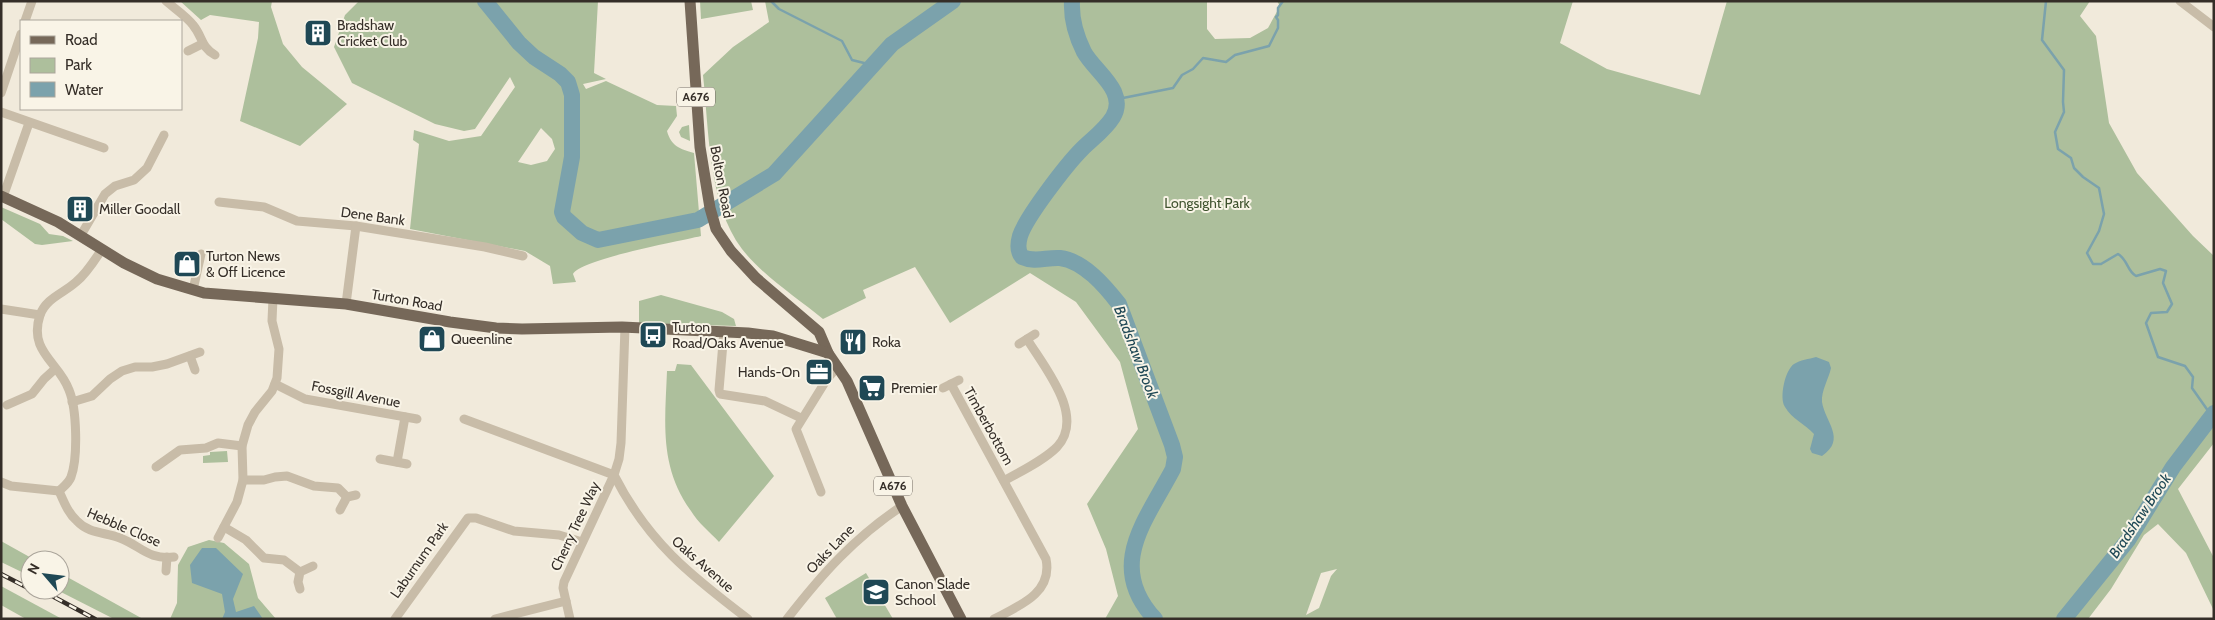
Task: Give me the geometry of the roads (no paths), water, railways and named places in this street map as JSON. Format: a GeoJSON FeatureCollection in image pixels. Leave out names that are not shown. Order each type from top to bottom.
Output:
{"type":"FeatureCollection","features":[{"type":"Feature","properties":{"kind":"main road","name":"Bolton Road"},"geometry":{"type":"LineString","coordinates":[[690,1],[696,106],[707,192],[716,229],[731,251],[756,278],[819,332],[828,354]]}},
{"type":"Feature","properties":{"kind":"main road","name":"Turton Road"},"geometry":{"type":"LineString","coordinates":[[2,196],[58,222],[124,263],[157,278],[193,290],[213,294],[346,304],[496,328],[625,327],[772,336],[828,354]]}},
{"type":"Feature","properties":{"kind":"main road","name":"A676"},"geometry":{"type":"LineString","coordinates":[[828,354],[847,381],[902,506],[960,619]]}},
{"type":"Feature","properties":{"kind":"street"},"geometry":{"type":"LineString","coordinates":[[25,20],[32,1]]}},
{"type":"Feature","properties":{"kind":"street"},"geometry":{"type":"LineString","coordinates":[[166,1],[191,22],[206,50],[215,55]]}},
{"type":"Feature","properties":{"kind":"street"},"geometry":{"type":"LineString","coordinates":[[2180,1],[2214,27]]}},
{"type":"Feature","properties":{"kind":"street"},"geometry":{"type":"LineString","coordinates":[[1,92],[20,40]]}},
{"type":"Feature","properties":{"kind":"street"},"geometry":{"type":"LineString","coordinates":[[188,51],[202,44]]}},
{"type":"Feature","properties":{"kind":"street"},"geometry":{"type":"LineString","coordinates":[[1,112],[104,148]]}},
{"type":"Feature","properties":{"kind":"street"},"geometry":{"type":"LineString","coordinates":[[2,196],[29,123]]}},
{"type":"Feature","properties":{"kind":"street"},"geometry":{"type":"LineString","coordinates":[[81,235],[100,202],[110,189],[139,176],[147,168],[160,149],[164,135]]}},
{"type":"Feature","properties":{"kind":"street","name":"Dene Bank"},"geometry":{"type":"LineString","coordinates":[[219,202],[264,207],[297,221],[356,226],[485,246],[524,256]]}},
{"type":"Feature","properties":{"kind":"street"},"geometry":{"type":"LineString","coordinates":[[346,304],[356,226]]}},
{"type":"Feature","properties":{"kind":"street"},"geometry":{"type":"LineString","coordinates":[[1,482],[11,486],[59,491],[68,483],[73,470],[76,433],[72,402],[66,383],[43,353],[38,334],[40,315],[55,296],[75,284],[88,272],[102,250]]}},
{"type":"Feature","properties":{"kind":"street"},"geometry":{"type":"LineString","coordinates":[[193,290],[202,254]]}},
{"type":"Feature","properties":{"kind":"street"},"geometry":{"type":"LineString","coordinates":[[218,538],[237,502],[243,480],[242,446],[252,418],[275,384],[279,349],[272,321],[273,298]]}},
{"type":"Feature","properties":{"kind":"street"},"geometry":{"type":"LineString","coordinates":[[1,309],[40,315]]}},
{"type":"Feature","properties":{"kind":"street"},"geometry":{"type":"LineString","coordinates":[[464,419],[614,475],[619,460],[621,443],[625,327]]}},
{"type":"Feature","properties":{"kind":"street"},"geometry":{"type":"LineString","coordinates":[[724,332],[720,394],[764,400],[801,418]]}},
{"type":"Feature","properties":{"kind":"street","name":"Timberbottom"},"geometry":{"type":"LineString","coordinates":[[1004,481],[1051,452],[1063,438],[1067,422],[1066,406],[1027,339]]}},
{"type":"Feature","properties":{"kind":"street"},"geometry":{"type":"LineString","coordinates":[[72,402],[92,396],[110,379],[122,371],[135,367],[162,366],[200,352]]}},
{"type":"Feature","properties":{"kind":"street"},"geometry":{"type":"LineString","coordinates":[[190,356],[195,370]]}},
{"type":"Feature","properties":{"kind":"street"},"geometry":{"type":"LineString","coordinates":[[821,492],[796,434],[796,429],[801,418],[838,366]]}},
{"type":"Feature","properties":{"kind":"street"},"geometry":{"type":"LineString","coordinates":[[7,405],[24,403],[55,369]]}},
{"type":"Feature","properties":{"kind":"street","name":"Fossgill Avenue"},"geometry":{"type":"LineString","coordinates":[[275,384],[305,399],[417,419]]}},
{"type":"Feature","properties":{"kind":"street","name":"Timberbottom"},"geometry":{"type":"LineString","coordinates":[[951,384],[1044,554],[1048,567],[1044,583],[1034,596],[994,619]]}},
{"type":"Feature","properties":{"kind":"street","name":"Fossgill Avenue"},"geometry":{"type":"LineString","coordinates":[[397,462],[405,417]]}},
{"type":"Feature","properties":{"kind":"street"},"geometry":{"type":"LineString","coordinates":[[156,467],[165,455],[180,450],[206,448],[218,443],[242,446]]}},
{"type":"Feature","properties":{"kind":"street"},"geometry":{"type":"LineString","coordinates":[[380,459],[407,464]]}},
{"type":"Feature","properties":{"kind":"street","name":"Cherry Tree Way"},"geometry":{"type":"LineString","coordinates":[[570,619],[563,588],[564,582],[614,475]]}},
{"type":"Feature","properties":{"kind":"street","name":"Oaks Avenue"},"geometry":{"type":"LineString","coordinates":[[614,475],[640,518],[664,550],[703,584],[748,619]]}},
{"type":"Feature","properties":{"kind":"street"},"geometry":{"type":"LineString","coordinates":[[243,480],[264,480],[287,476],[314,486],[338,488],[347,498]]}},
{"type":"Feature","properties":{"kind":"street","name":"Hebble Close"},"geometry":{"type":"LineString","coordinates":[[59,491],[68,511],[87,529],[121,538],[148,554],[170,557],[166,571]]}},
{"type":"Feature","properties":{"kind":"street"},"geometry":{"type":"LineString","coordinates":[[340,510],[347,498],[356,495]]}},
{"type":"Feature","properties":{"kind":"street","name":"Oaks Lane"},"geometry":{"type":"LineString","coordinates":[[787,619],[849,546],[873,525],[902,506]]}},
{"type":"Feature","properties":{"kind":"street","name":"Laburnum Park"},"geometry":{"type":"LineString","coordinates":[[395,619],[464,520],[468,518],[476,518],[514,531],[559,534],[582,542]]}},
{"type":"Feature","properties":{"kind":"street"},"geometry":{"type":"LineString","coordinates":[[224,527],[246,540],[264,558],[284,560],[300,572]]}},
{"type":"Feature","properties":{"kind":"street"},"geometry":{"type":"LineString","coordinates":[[300,572],[313,566]]}},
{"type":"Feature","properties":{"kind":"street"},"geometry":{"type":"LineString","coordinates":[[300,572],[298,582],[300,589]]}},
{"type":"Feature","properties":{"kind":"street"},"geometry":{"type":"LineString","coordinates":[[494,619],[566,601]]}},
{"type":"Feature","properties":{"kind":"water"},"geometry":{"type":"Polygon","coordinates":[[[1816,357],[1829,362],[1831,368],[1822,402],[1834,437],[1829,450],[1822,456],[1812,453],[1810,449],[1814,434],[1788,411],[1783,403],[1783,391],[1791,367],[1799,362],[1816,357]]]}},
{"type":"Feature","properties":{"kind":"water"},"geometry":{"type":"Polygon","coordinates":[[[202,548],[216,548],[243,574],[233,599],[236,612],[254,606],[263,619],[222,619],[225,612],[222,594],[192,583],[190,565],[202,548]]]}},
{"type":"Feature","properties":{"kind":"waterway","name":"Bradshaw Brook"},"geometry":{"type":"LineString","coordinates":[[485,1],[519,43],[534,57],[560,74],[568,82],[572,95],[572,157],[562,212],[564,217],[582,233],[598,240],[698,220],[774,174],[892,44],[953,1]]}},
{"type":"Feature","properties":{"kind":"waterway"},"geometry":{"type":"LineString","coordinates":[[771,1],[779,9],[842,41],[852,60],[872,65]]}},
{"type":"Feature","properties":{"kind":"waterway","name":"Bradshaw Brook"},"geometry":{"type":"LineString","coordinates":[[1072,1],[1073,21],[1084,52],[1113,90],[1117,108],[1110,122],[1075,156],[1038,204],[1024,227],[1018,244],[1020,255],[1027,259],[1060,258],[1069,260],[1086,269],[1101,282],[1119,304],[1172,445],[1175,457],[1173,469],[1142,526],[1135,544],[1132,562],[1133,581],[1141,600],[1155,619]]}},
{"type":"Feature","properties":{"kind":"waterway"},"geometry":{"type":"LineString","coordinates":[[1118,99],[1173,88],[1182,75],[1193,69],[1203,58],[1226,62],[1235,55],[1269,46],[1278,28],[1276,17],[1278,15],[1278,8],[1283,1]]}},
{"type":"Feature","properties":{"kind":"waterway"},"geometry":{"type":"LineString","coordinates":[[2046,1],[2042,40],[2064,70],[2064,112],[2055,132],[2058,149],[2071,158],[2074,168],[2083,177],[2099,188],[2104,214],[2099,231],[2087,253],[2093,264],[2101,264],[2118,254],[2136,276],[2160,269],[2166,271],[2163,283],[2172,304],[2167,312],[2151,313],[2146,323],[2158,357],[2185,366],[2193,377],[2192,388],[2211,415]]}},
{"type":"Feature","properties":{"kind":"waterway","name":"Bradshaw Brook"},"geometry":{"type":"LineString","coordinates":[[2064,619],[2128,540],[2173,467],[2214,413]]}},
{"type":"Feature","properties":{"kind":"railway"},"geometry":{"type":"LineString","coordinates":[[1,574],[20,584]]}},
{"type":"Feature","properties":{"kind":"railway"},"geometry":{"type":"LineString","coordinates":[[60,600],[95,619]]}},
{"type":"Feature","properties":{"kind":"place","name":"Bradshaw Cricket Club"},"geometry":{"type":"Point","coordinates":[318,33]}},
{"type":"Feature","properties":{"kind":"place","name":"Miller Goodall"},"geometry":{"type":"Point","coordinates":[80,209]}},
{"type":"Feature","properties":{"kind":"place","name":"Turton News & Off Licence"},"geometry":{"type":"Point","coordinates":[187,264]}},
{"type":"Feature","properties":{"kind":"place","name":"Turton Road/Oaks Avenue"},"geometry":{"type":"Point","coordinates":[653,335]}},
{"type":"Feature","properties":{"kind":"place","name":"Queenline"},"geometry":{"type":"Point","coordinates":[432,339]}},
{"type":"Feature","properties":{"kind":"place","name":"Roka"},"geometry":{"type":"Point","coordinates":[853,342]}},
{"type":"Feature","properties":{"kind":"place","name":"Hands-On"},"geometry":{"type":"Point","coordinates":[819,372]}},
{"type":"Feature","properties":{"kind":"place","name":"Premier"},"geometry":{"type":"Point","coordinates":[872,388]}},
{"type":"Feature","properties":{"kind":"place","name":"Canon Slade School"},"geometry":{"type":"Point","coordinates":[876,592]}},
{"type":"Feature","properties":{"kind":"park label","name":"Longsight Park"},"geometry":{"type":"Point","coordinates":[1207,203]}}]}
